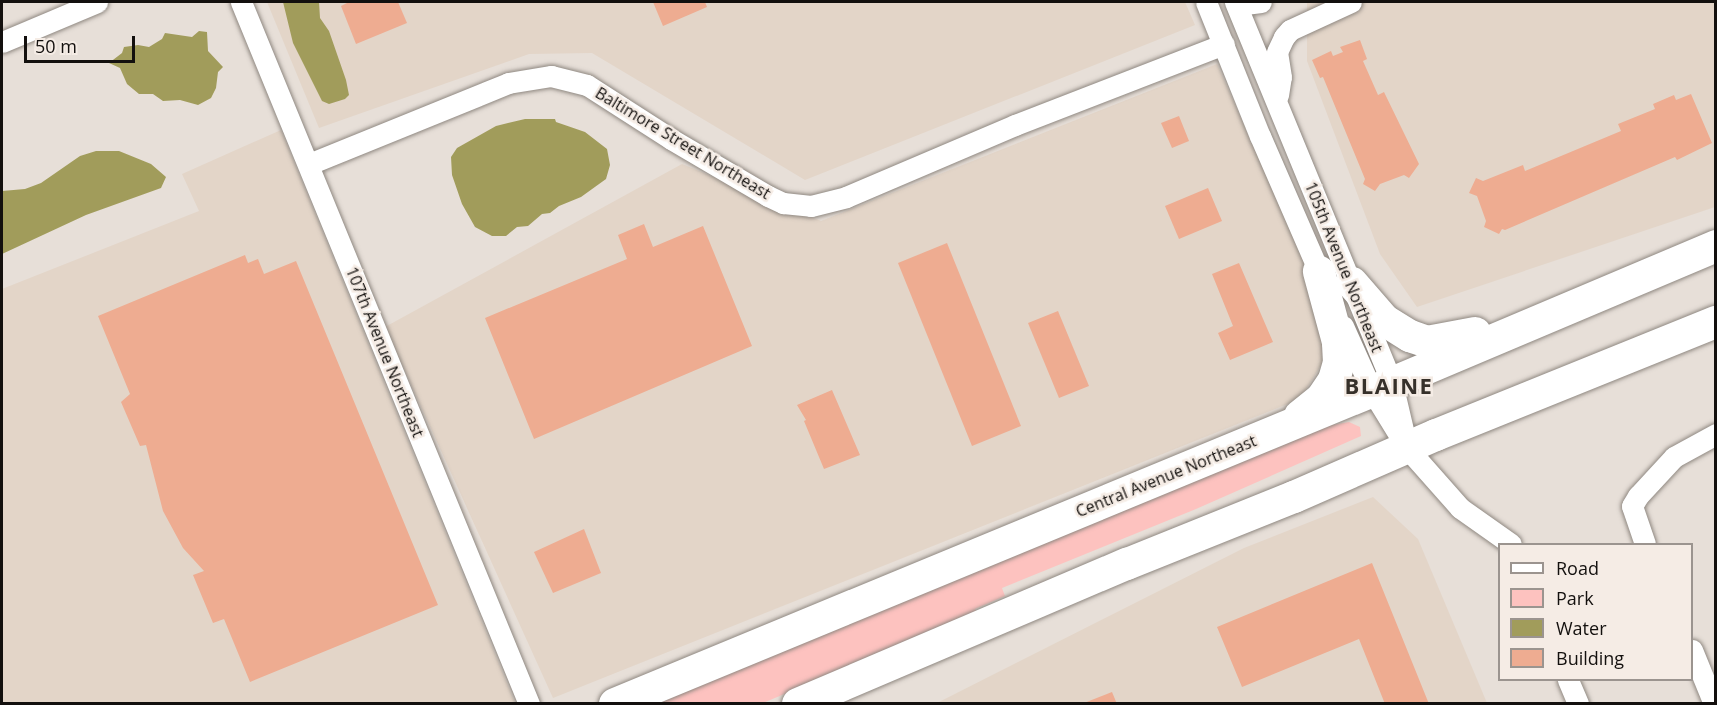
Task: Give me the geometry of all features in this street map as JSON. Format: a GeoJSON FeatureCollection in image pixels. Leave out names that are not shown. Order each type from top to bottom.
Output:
{"type":"FeatureCollection","features":[{"type":"Feature","properties":{"kind":"highway","name":"Central Avenue Northeast"},"geometry":{"type":"LineString","coordinates":[[615,704],[1286,427],[1716,246]]}},
{"type":"Feature","properties":{"kind":"highway"},"geometry":{"type":"LineString","coordinates":[[1286,427],[1322,398],[1334,380],[1339,363],[1338,342],[1319,272]]}},
{"type":"Feature","properties":{"kind":"highway"},"geometry":{"type":"LineString","coordinates":[[1352,283],[1384,320],[1410,336],[1427,342],[1535,322]]}},
{"type":"Feature","properties":{"kind":"highway"},"geometry":{"type":"LineString","coordinates":[[798,704],[1407,448],[1716,322]]}},
{"type":"Feature","properties":{"kind":"street"},"geometry":{"type":"LineString","coordinates":[[2,42],[97,2]]}},
{"type":"Feature","properties":{"kind":"street","name":"107th Avenue Northeast"},"geometry":{"type":"LineString","coordinates":[[240,2],[309,164],[529,704]]}},
{"type":"Feature","properties":{"kind":"street","name":"105th Avenue Northeast"},"geometry":{"type":"LineString","coordinates":[[1206,2],[1260,136],[1319,272],[1382,387]]}},
{"type":"Feature","properties":{"kind":"street"},"geometry":{"type":"LineString","coordinates":[[1236,3],[1261,2]]}},
{"type":"Feature","properties":{"kind":"street"},"geometry":{"type":"LineString","coordinates":[[1277,103],[1281,77],[1277,52],[1284,37],[1290,30],[1352,2]]}},
{"type":"Feature","properties":{"kind":"street","name":"105th Avenue Northeast"},"geometry":{"type":"LineString","coordinates":[[1236,3],[1352,283],[1382,387],[1407,448]]}},
{"type":"Feature","properties":{"kind":"street","name":"Baltimore Street Northeast"},"geometry":{"type":"LineString","coordinates":[[309,164],[508,83],[551,76],[587,85],[670,140],[768,196],[790,204],[811,206],[846,197],[1015,125],[1224,44]]}},
{"type":"Feature","properties":{"kind":"street"},"geometry":{"type":"LineString","coordinates":[[1645,543],[1632,506],[1638,496],[1674,457],[1716,434]]}},
{"type":"Feature","properties":{"kind":"street"},"geometry":{"type":"LineString","coordinates":[[1407,448],[1460,508],[1510,543]]}},
{"type":"Feature","properties":{"kind":"street"},"geometry":{"type":"LineString","coordinates":[[1693,652],[1714,704]]}},
{"type":"Feature","properties":{"kind":"street"},"geometry":{"type":"LineString","coordinates":[[1568,681],[1578,704]]}},
{"type":"Feature","properties":{"kind":"shaded area"},"geometry":{"type":"Polygon","coordinates":[[[267,2],[1185,2],[1195,25],[805,180],[592,53],[529,54],[319,128],[267,2]]]}},
{"type":"Feature","properties":{"kind":"shaded area"},"geometry":{"type":"Polygon","coordinates":[[[1307,2],[1715,2],[1715,207],[1417,307],[1380,254],[1307,61],[1307,2]]]}},
{"type":"Feature","properties":{"kind":"shaded area"},"geometry":{"type":"Polygon","coordinates":[[[1217,64],[1306,266],[1326,357],[1300,399],[553,698],[385,327],[682,164],[821,221],[1217,64]]]}},
{"type":"Feature","properties":{"kind":"shaded area"},"geometry":{"type":"Polygon","coordinates":[[[281,130],[515,703],[2,704],[2,289],[199,211],[182,174],[281,130]]]}},
{"type":"Feature","properties":{"kind":"shaded area"},"geometry":{"type":"Polygon","coordinates":[[[1373,497],[1418,539],[1487,703],[935,704],[1244,548],[1373,497]]]}},
{"type":"Feature","properties":{"kind":"green space"},"geometry":{"type":"Polygon","coordinates":[[[1349,422],[1360,427],[1361,436],[1196,509],[1002,588],[1005,596],[975,609],[977,613],[763,703],[647,704],[1314,428],[1349,422]]]}},
{"type":"Feature","properties":{"kind":"water"},"geometry":{"type":"Polygon","coordinates":[[[283,2],[319,2],[320,18],[329,31],[346,80],[349,95],[345,99],[329,104],[322,101],[293,43],[283,2]]]}},
{"type":"Feature","properties":{"kind":"water"},"geometry":{"type":"Polygon","coordinates":[[[199,31],[207,32],[208,51],[223,67],[218,72],[216,88],[211,98],[198,105],[180,100],[163,101],[153,94],[139,94],[127,84],[120,68],[109,63],[122,53],[124,47],[138,45],[149,47],[162,39],[165,33],[192,37],[199,31]]]}},
{"type":"Feature","properties":{"kind":"water"},"geometry":{"type":"Polygon","coordinates":[[[525,119],[555,119],[556,122],[585,132],[607,149],[610,165],[606,179],[581,197],[559,206],[550,213],[542,214],[528,226],[517,227],[506,236],[492,236],[475,227],[462,204],[452,175],[451,157],[457,148],[496,126],[525,119]]]}},
{"type":"Feature","properties":{"kind":"water"},"geometry":{"type":"Polygon","coordinates":[[[96,151],[119,151],[151,164],[166,177],[161,188],[86,215],[2,254],[2,191],[25,189],[41,183],[80,156],[96,151]]]}},
{"type":"Feature","properties":{"kind":"building"},"geometry":{"type":"Polygon","coordinates":[[[349,2],[398,2],[407,23],[356,44],[341,6],[349,2]]]}},
{"type":"Feature","properties":{"kind":"building"},"geometry":{"type":"Polygon","coordinates":[[[653,2],[705,2],[707,7],[663,26],[653,2]]]}},
{"type":"Feature","properties":{"kind":"building"},"geometry":{"type":"Polygon","coordinates":[[[1360,40],[1367,59],[1363,61],[1378,95],[1384,92],[1419,164],[1409,178],[1404,175],[1380,184],[1375,191],[1363,184],[1365,179],[1323,77],[1320,78],[1312,60],[1331,51],[1333,56],[1343,52],[1340,47],[1360,40]]]}},
{"type":"Feature","properties":{"kind":"building"},"geometry":{"type":"Polygon","coordinates":[[[1691,94],[1712,143],[1677,160],[1675,157],[1505,230],[1502,229],[1499,234],[1484,227],[1486,221],[1477,196],[1469,193],[1476,178],[1483,181],[1523,165],[1525,171],[1621,131],[1618,124],[1655,109],[1653,104],[1674,95],[1676,100],[1691,94]]]}},
{"type":"Feature","properties":{"kind":"building"},"geometry":{"type":"Polygon","coordinates":[[[1179,116],[1189,141],[1172,148],[1161,123],[1179,116]]]}},
{"type":"Feature","properties":{"kind":"building"},"geometry":{"type":"Polygon","coordinates":[[[1208,188],[1222,221],[1179,239],[1165,206],[1208,188]]]}},
{"type":"Feature","properties":{"kind":"building"},"geometry":{"type":"Polygon","coordinates":[[[644,224],[653,247],[703,226],[752,346],[534,439],[485,318],[627,259],[618,235],[644,224]]]}},
{"type":"Feature","properties":{"kind":"building"},"geometry":{"type":"Polygon","coordinates":[[[947,243],[1021,426],[972,446],[898,263],[947,243]]]}},
{"type":"Feature","properties":{"kind":"building"},"geometry":{"type":"Polygon","coordinates":[[[245,255],[248,263],[258,259],[264,274],[296,261],[438,605],[250,682],[224,619],[213,623],[193,575],[204,571],[183,548],[163,511],[146,445],[140,446],[121,402],[130,394],[98,316],[245,255]]]}},
{"type":"Feature","properties":{"kind":"building"},"geometry":{"type":"Polygon","coordinates":[[[1239,263],[1273,342],[1230,360],[1218,333],[1233,326],[1212,274],[1239,263]]]}},
{"type":"Feature","properties":{"kind":"building"},"geometry":{"type":"Polygon","coordinates":[[[1058,311],[1089,386],[1059,398],[1028,323],[1058,311]]]}},
{"type":"Feature","properties":{"kind":"building"},"geometry":{"type":"Polygon","coordinates":[[[832,390],[860,455],[824,469],[804,421],[806,420],[797,405],[832,390]]]}},
{"type":"Feature","properties":{"kind":"building"},"geometry":{"type":"Polygon","coordinates":[[[584,529],[601,573],[553,593],[534,552],[584,529]]]}},
{"type":"Feature","properties":{"kind":"building"},"geometry":{"type":"Polygon","coordinates":[[[1372,563],[1429,704],[1385,704],[1359,639],[1242,687],[1217,627],[1372,563]]]}},
{"type":"Feature","properties":{"kind":"building"},"geometry":{"type":"Polygon","coordinates":[[[1112,692],[1117,704],[1084,704],[1084,703],[1112,692]]]}},
{"type":"Feature","properties":{"kind":"district","name":"BLAINE"},"geometry":{"type":"Point","coordinates":[1389,386]}}]}
